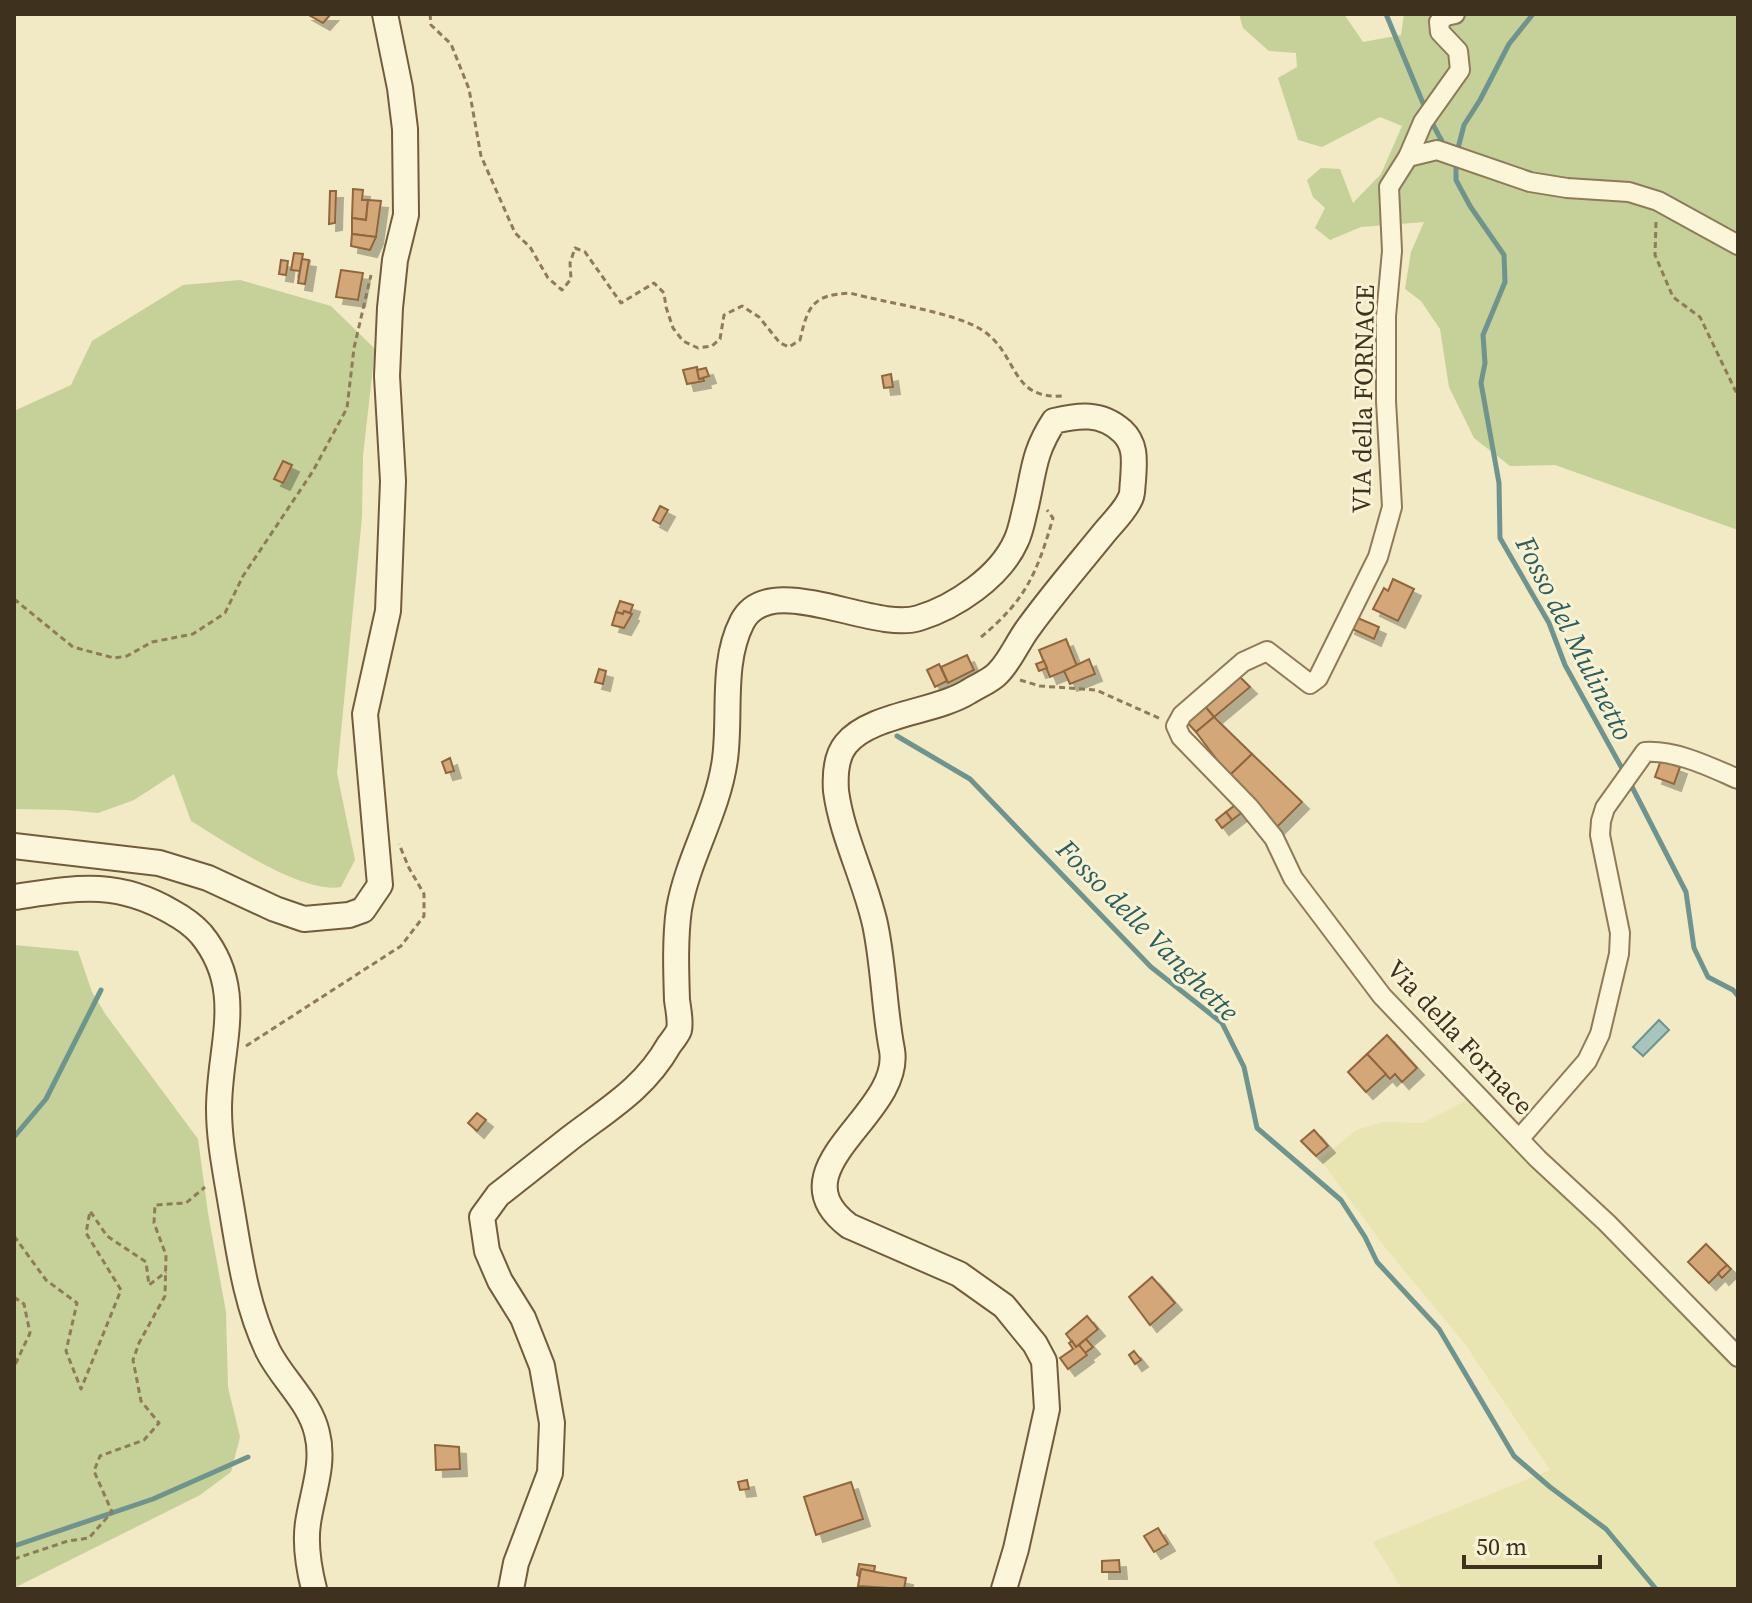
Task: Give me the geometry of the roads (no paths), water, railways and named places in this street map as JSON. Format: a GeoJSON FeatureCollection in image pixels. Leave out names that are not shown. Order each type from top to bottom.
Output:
{"type":"FeatureCollection","features":[{"type":"Feature","properties":{"kind":"main road"},"geometry":{"type":"LineString","coordinates":[[14,846],[159,863],[208,878],[304,919],[349,915],[363,910],[380,885],[365,714],[388,611],[393,481],[387,376],[390,308],[395,260],[406,215],[405,129],[385,14]]}},
{"type":"Feature","properties":{"kind":"main road"},"geometry":{"type":"LineString","coordinates":[[511,1589],[516,1563],[550,1473],[552,1423],[542,1366],[523,1318],[500,1281],[487,1251],[482,1217],[498,1195],[644,1083],[679,1029],[679,909],[691,864],[720,789],[725,757],[729,677],[742,621],[752,608],[765,602],[786,600],[880,619],[913,620],[940,611],[996,569],[1016,542],[1029,495],[1034,460],[1054,421],[1078,416],[1097,417],[1114,424],[1128,437],[1136,456],[1131,499],[1028,628],[998,673],[960,696],[863,731],[846,744],[837,765],[836,790],[844,825],[875,926],[894,1063],[886,1087],[832,1160],[825,1174],[825,1198],[835,1215],[849,1226],[959,1274],[1004,1306],[1044,1361],[1047,1409],[1004,1589]]}},
{"type":"Feature","properties":{"kind":"main road"},"geometry":{"type":"LineString","coordinates":[[14,897],[64,890],[116,889],[159,905],[187,921],[202,935],[223,973],[228,989],[229,1014],[219,1108],[225,1170],[242,1276],[254,1311],[273,1360],[307,1408],[317,1433],[318,1481],[307,1535],[314,1589]]}},
{"type":"Feature","properties":{"kind":"street","name":"VIA della FORNACE"},"geometry":{"type":"LineString","coordinates":[[1176,726],[1182,715],[1243,662],[1267,651],[1310,684],[1318,678],[1378,557],[1392,507],[1386,401],[1386,316],[1392,251],[1389,187],[1429,114],[1460,70],[1458,51],[1440,32],[1439,22],[1455,14]]}},
{"type":"Feature","properties":{"kind":"street"},"geometry":{"type":"LineString","coordinates":[[1408,157],[1437,150],[1530,182],[1629,192],[1658,201],[1738,245]]}},
{"type":"Feature","properties":{"kind":"street","name":"Via della Fornace"},"geometry":{"type":"LineString","coordinates":[[1176,726],[1181,737],[1249,807],[1274,838],[1293,878],[1382,996],[1738,1357]]}},
{"type":"Feature","properties":{"kind":"street"},"geometry":{"type":"LineString","coordinates":[[1520,1138],[1587,1061],[1600,1034],[1619,954],[1620,933],[1600,835],[1605,808],[1645,752],[1658,751],[1738,779]]}},
{"type":"Feature","properties":{"kind":"water"},"geometry":{"type":"Polygon","coordinates":[[[1659,1020],[1669,1030],[1643,1056],[1633,1047],[1659,1020]]]}},
{"type":"Feature","properties":{"kind":"waterway"},"geometry":{"type":"LineString","coordinates":[[1386,14],[1425,108]]}},
{"type":"Feature","properties":{"kind":"waterway","name":"Fosso del Mulinetto"},"geometry":{"type":"LineString","coordinates":[[1457,152],[1464,125],[1509,44],[1533,14]]}},
{"type":"Feature","properties":{"kind":"waterway"},"geometry":{"type":"LineString","coordinates":[[1431,121],[1445,147]]}},
{"type":"Feature","properties":{"kind":"waterway","name":"Fosso del Mulinetto"},"geometry":{"type":"LineString","coordinates":[[1456,162],[1456,180],[1504,255],[1505,282],[1483,335],[1485,363],[1481,383],[1499,483],[1500,538],[1549,623],[1565,665],[1624,772]]}},
{"type":"Feature","properties":{"kind":"waterway","name":"Fosso delle Vanghette"},"geometry":{"type":"LineString","coordinates":[[897,736],[970,779],[1151,967],[1222,1023],[1244,1067],[1257,1128],[1341,1200],[1377,1262],[1439,1329],[1514,1456],[1606,1529],[1656,1589]]}},
{"type":"Feature","properties":{"kind":"waterway","name":"Fosso del Mulinetto"},"geometry":{"type":"LineString","coordinates":[[1629,781],[1686,892],[1694,948],[1708,977],[1738,996]]}},
{"type":"Feature","properties":{"kind":"waterway"},"geometry":{"type":"LineString","coordinates":[[14,1137],[46,1099],[101,990]]}},
{"type":"Feature","properties":{"kind":"waterway"},"geometry":{"type":"LineString","coordinates":[[14,1546],[153,1499],[248,1457]]}}]}
